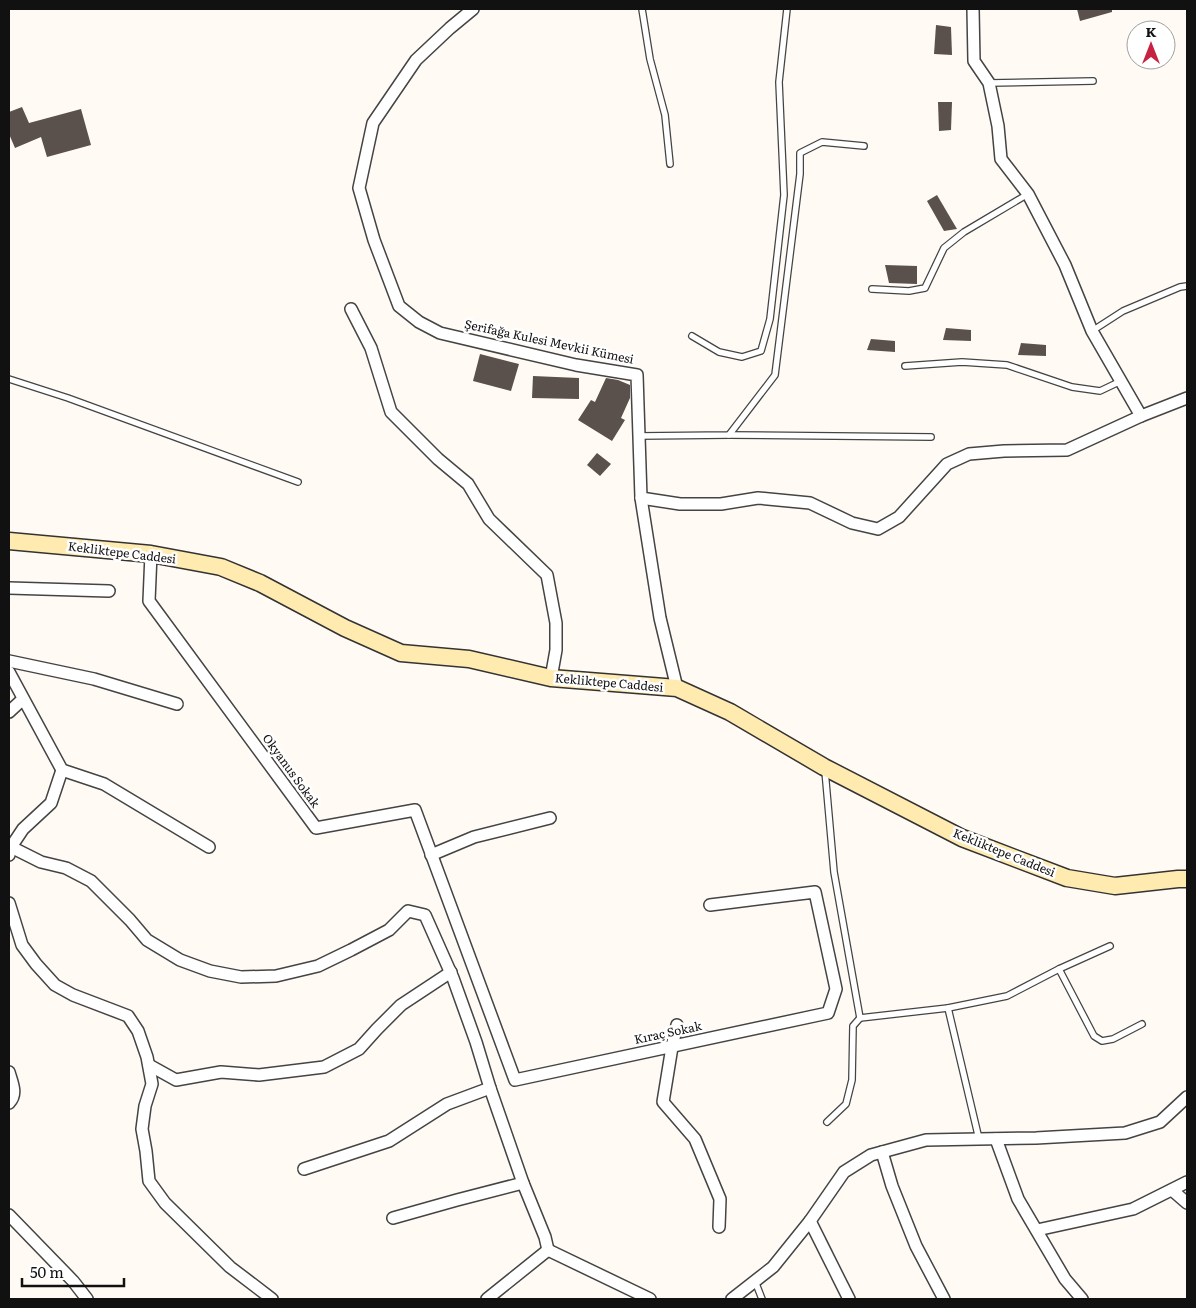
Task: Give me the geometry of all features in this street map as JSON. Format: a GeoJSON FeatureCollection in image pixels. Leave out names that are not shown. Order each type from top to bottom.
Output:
{"type":"FeatureCollection","features":[{"type":"Feature","properties":{"kind":"street","name":"Şerifağa Kulesi Mevkii Kümesi"},"geometry":{"type":"LineString","coordinates":[[473,9],[416,60],[373,123],[359,188],[374,240],[399,306],[419,322],[440,333],[576,365],[637,375],[641,498],[660,618],[676,688]]}},
{"type":"Feature","properties":{"kind":"street"},"geometry":{"type":"LineString","coordinates":[[973,9],[974,61],[989,83],[998,126],[1002,159],[1028,194],[1064,265],[1092,331],[1141,416]]}},
{"type":"Feature","properties":{"kind":"street"},"geometry":{"type":"LineString","coordinates":[[351,309],[371,348],[391,412],[438,459],[468,484],[489,519],[547,575],[556,623],[556,650],[551,678]]}},
{"type":"Feature","properties":{"kind":"street"},"geometry":{"type":"LineString","coordinates":[[641,498],[680,504],[721,504],[758,498],[810,503],[852,522],[878,529],[899,517],[947,464],[969,454],[1004,451],[1067,450],[1141,416],[1187,398]]}},
{"type":"Feature","properties":{"kind":"street","name":"Kekliktepe Caddesi"},"geometry":{"type":"LineString","coordinates":[[9,541],[151,554],[221,567],[260,583],[345,628],[402,653],[469,659],[551,678],[676,688],[730,712],[824,767],[962,838],[1067,878],[1116,886],[1187,878]]}},
{"type":"Feature","properties":{"kind":"street","name":"Okyanus Sokak"},"geometry":{"type":"LineString","coordinates":[[151,554],[149,602],[316,828],[415,810],[515,1080]]}},
{"type":"Feature","properties":{"kind":"street"},"geometry":{"type":"LineString","coordinates":[[9,588],[109,591]]}},
{"type":"Feature","properties":{"kind":"street"},"geometry":{"type":"LineString","coordinates":[[9,661],[94,679],[177,704]]}},
{"type":"Feature","properties":{"kind":"street"},"geometry":{"type":"LineString","coordinates":[[9,672],[62,770],[104,784],[210,847]]}},
{"type":"Feature","properties":{"kind":"street"},"geometry":{"type":"LineString","coordinates":[[9,712],[23,698]]}},
{"type":"Feature","properties":{"kind":"street"},"geometry":{"type":"LineString","coordinates":[[62,770],[50,803],[23,829],[10,851],[41,862],[66,868],[91,882],[130,920],[147,940],[180,960],[210,971],[241,977],[276,976],[318,966],[351,950],[389,930],[408,911],[425,915],[451,972],[523,1183],[545,1237],[548,1250]]}},
{"type":"Feature","properties":{"kind":"street"},"geometry":{"type":"LineString","coordinates":[[431,855],[474,837],[550,818]]}},
{"type":"Feature","properties":{"kind":"street","name":"Kıraç Sokak"},"geometry":{"type":"LineString","coordinates":[[515,1080],[828,1013],[836,989],[815,892],[710,906]]}},
{"type":"Feature","properties":{"kind":"street"},"geometry":{"type":"LineString","coordinates":[[9,903],[22,945],[55,985],[73,995],[128,1016],[138,1030],[149,1065],[152,1084],[142,1129],[149,1181],[166,1203],[230,1267],[272,1299]]}},
{"type":"Feature","properties":{"kind":"street"},"geometry":{"type":"LineString","coordinates":[[149,1065],[176,1080],[221,1072],[259,1075],[324,1067],[359,1049],[401,1005],[451,972]]}},
{"type":"Feature","properties":{"kind":"street"},"geometry":{"type":"LineString","coordinates":[[677,1025],[663,1102],[695,1139],[720,1199],[719,1227]]}},
{"type":"Feature","properties":{"kind":"street"},"geometry":{"type":"LineString","coordinates":[[9,1072],[14,1090],[13,1099],[9,1103]]}},
{"type":"Feature","properties":{"kind":"street"},"geometry":{"type":"LineString","coordinates":[[304,1169],[389,1141],[447,1104],[490,1088]]}},
{"type":"Feature","properties":{"kind":"street"},"geometry":{"type":"LineString","coordinates":[[732,1299],[772,1267],[810,1221],[844,1172],[871,1155],[926,1140],[1036,1138],[1124,1132],[1160,1122],[1187,1097]]}},
{"type":"Feature","properties":{"kind":"street"},"geometry":{"type":"LineString","coordinates":[[996,1139],[1018,1199],[1065,1279],[1082,1299]]}},
{"type":"Feature","properties":{"kind":"street"},"geometry":{"type":"LineString","coordinates":[[882,1152],[892,1186],[916,1246],[944,1299]]}},
{"type":"Feature","properties":{"kind":"street"},"geometry":{"type":"LineString","coordinates":[[1037,1230],[1133,1209],[1187,1182]]}},
{"type":"Feature","properties":{"kind":"street"},"geometry":{"type":"LineString","coordinates":[[393,1218],[523,1183]]}},
{"type":"Feature","properties":{"kind":"street"},"geometry":{"type":"LineString","coordinates":[[1172,1190],[1187,1203]]}},
{"type":"Feature","properties":{"kind":"street"},"geometry":{"type":"LineString","coordinates":[[9,1215],[73,1281],[87,1299]]}},
{"type":"Feature","properties":{"kind":"street"},"geometry":{"type":"LineString","coordinates":[[810,1221],[849,1299]]}},
{"type":"Feature","properties":{"kind":"street"},"geometry":{"type":"LineString","coordinates":[[548,1250],[650,1299]]}},
{"type":"Feature","properties":{"kind":"street"},"geometry":{"type":"LineString","coordinates":[[487,1299],[548,1250]]}},
{"type":"Feature","properties":{"kind":"lane"},"geometry":{"type":"LineString","coordinates":[[642,9],[650,59],[665,115],[670,164]]}},
{"type":"Feature","properties":{"kind":"lane"},"geometry":{"type":"LineString","coordinates":[[692,336],[719,352],[742,357],[761,351],[770,319],[784,195],[779,82],[787,9]]}},
{"type":"Feature","properties":{"kind":"lane"},"geometry":{"type":"LineString","coordinates":[[989,83],[1093,81]]}},
{"type":"Feature","properties":{"kind":"lane"},"geometry":{"type":"LineString","coordinates":[[729,436],[775,375],[800,174],[800,153],[822,142],[864,146]]}},
{"type":"Feature","properties":{"kind":"lane"},"geometry":{"type":"LineString","coordinates":[[872,289],[909,291],[925,288],[944,248],[964,232],[1028,194]]}},
{"type":"Feature","properties":{"kind":"lane"},"geometry":{"type":"LineString","coordinates":[[1092,331],[1124,311],[1180,287],[1187,286]]}},
{"type":"Feature","properties":{"kind":"lane"},"geometry":{"type":"LineString","coordinates":[[905,366],[962,362],[1007,365],[1072,387],[1100,391],[1121,381]]}},
{"type":"Feature","properties":{"kind":"lane"},"geometry":{"type":"LineString","coordinates":[[9,379],[68,398],[298,482]]}},
{"type":"Feature","properties":{"kind":"lane"},"geometry":{"type":"LineString","coordinates":[[639,436],[931,437]]}},
{"type":"Feature","properties":{"kind":"lane"},"geometry":{"type":"LineString","coordinates":[[824,767],[834,872],[860,1018]]}},
{"type":"Feature","properties":{"kind":"lane"},"geometry":{"type":"LineString","coordinates":[[827,1122],[846,1104],[852,1080],[853,1026],[860,1018],[948,1008],[1007,996],[1059,969],[1110,946]]}},
{"type":"Feature","properties":{"kind":"lane"},"geometry":{"type":"LineString","coordinates":[[1059,969],[1094,1036],[1102,1041],[1113,1039],[1142,1024]]}},
{"type":"Feature","properties":{"kind":"lane"},"geometry":{"type":"LineString","coordinates":[[948,1008],[979,1140]]}},
{"type":"Feature","properties":{"kind":"lane"},"geometry":{"type":"LineString","coordinates":[[754,1281],[762,1299]]}},
{"type":"Feature","properties":{"kind":"building"},"geometry":{"type":"Polygon","coordinates":[[[1077,9],[1112,9],[1112,12],[1080,21],[1077,9]]]}},
{"type":"Feature","properties":{"kind":"building"},"geometry":{"type":"Polygon","coordinates":[[[936,25],[951,27],[952,55],[934,54],[936,25]]]}},
{"type":"Feature","properties":{"kind":"building"},"geometry":{"type":"Polygon","coordinates":[[[938,102],[952,102],[951,130],[939,131],[938,102]]]}},
{"type":"Feature","properties":{"kind":"building"},"geometry":{"type":"Polygon","coordinates":[[[22,107],[29,123],[81,109],[91,145],[47,157],[41,137],[15,148],[9,134],[9,112],[22,107]]]}},
{"type":"Feature","properties":{"kind":"building"},"geometry":{"type":"Polygon","coordinates":[[[937,195],[957,229],[944,231],[927,201],[937,195]]]}},
{"type":"Feature","properties":{"kind":"building"},"geometry":{"type":"Polygon","coordinates":[[[885,265],[917,266],[917,284],[889,283],[885,265]]]}},
{"type":"Feature","properties":{"kind":"building"},"geometry":{"type":"Polygon","coordinates":[[[946,328],[971,330],[971,341],[943,340],[946,328]]]}},
{"type":"Feature","properties":{"kind":"building"},"geometry":{"type":"Polygon","coordinates":[[[871,339],[895,341],[895,352],[867,350],[871,339]]]}},
{"type":"Feature","properties":{"kind":"building"},"geometry":{"type":"Polygon","coordinates":[[[1021,343],[1046,345],[1046,356],[1018,355],[1021,343]]]}},
{"type":"Feature","properties":{"kind":"building"},"geometry":{"type":"Polygon","coordinates":[[[480,354],[519,364],[511,391],[473,381],[480,354]]]}},
{"type":"Feature","properties":{"kind":"building"},"geometry":{"type":"Polygon","coordinates":[[[533,376],[579,378],[579,399],[532,398],[533,376]]]}},
{"type":"Feature","properties":{"kind":"building"},"geometry":{"type":"Polygon","coordinates":[[[606,378],[630,385],[630,398],[621,418],[625,420],[612,441],[578,420],[591,400],[595,402],[606,378]]]}},
{"type":"Feature","properties":{"kind":"building"},"geometry":{"type":"Polygon","coordinates":[[[597,453],[611,464],[600,476],[587,465],[597,453]]]}}]}
